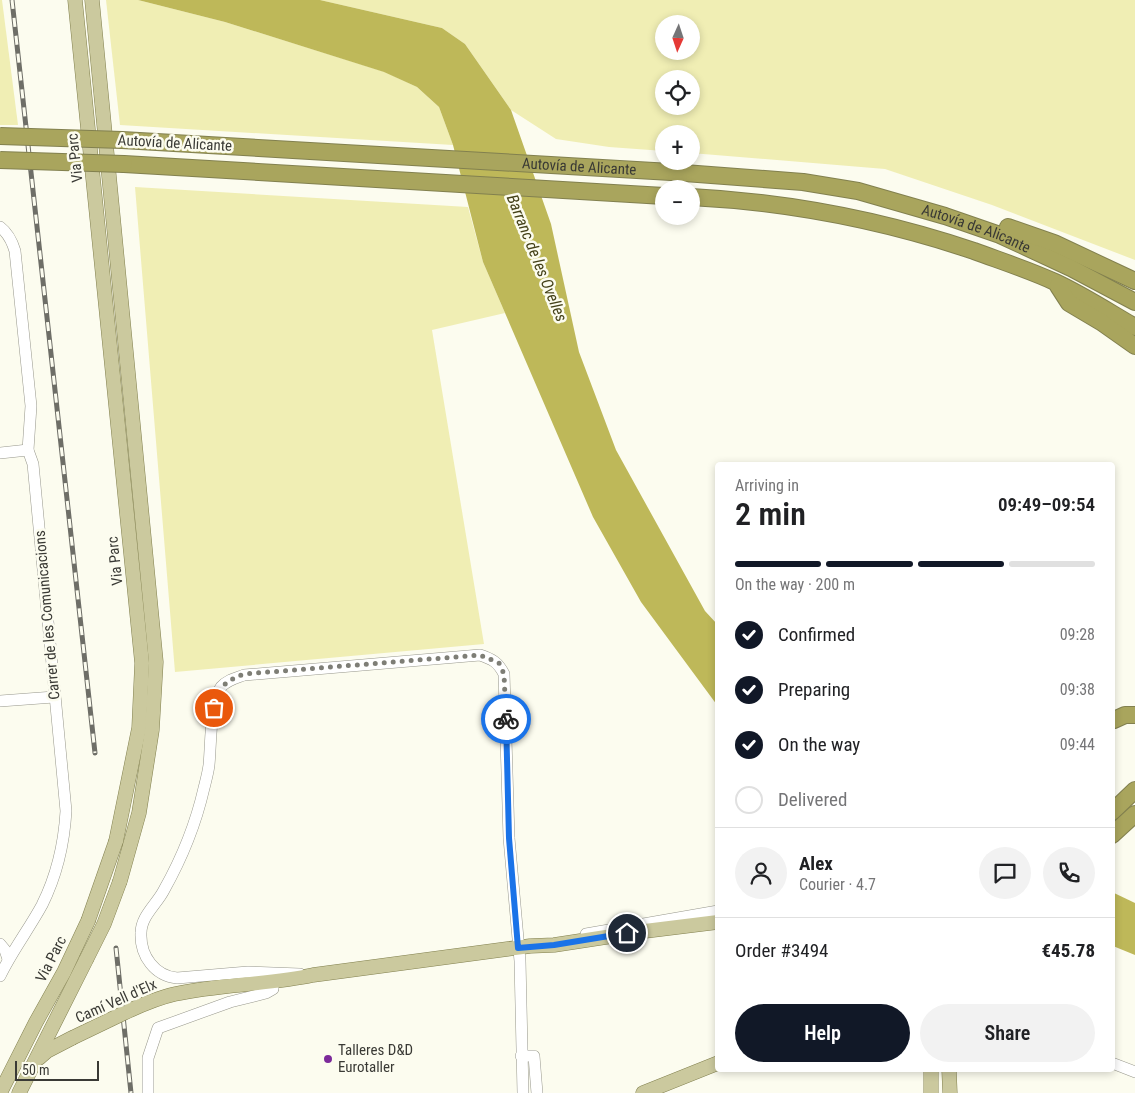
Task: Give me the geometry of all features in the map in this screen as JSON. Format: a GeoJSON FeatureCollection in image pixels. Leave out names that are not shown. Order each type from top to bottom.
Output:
{"type":"FeatureCollection","features":[{"type":"Feature","properties":{"kind":"highway","name":"Autovía de Alicante"},"geometry":{"type":"LineString","coordinates":[[0,136],[122,140],[804,182],[858,191],[946,216],[1000,235],[1072,268],[1135,302]]}},
{"type":"Feature","properties":{"kind":"highway","name":"Autovía de Alicante"},"geometry":{"type":"LineString","coordinates":[[0,160],[124,164],[655,196]]}},
{"type":"Feature","properties":{"kind":"highway"},"geometry":{"type":"LineString","coordinates":[[858,191],[897,193],[960,211],[1054,243],[1135,281]]}},
{"type":"Feature","properties":{"kind":"highway","name":"Autovía de Alicante"},"geometry":{"type":"LineString","coordinates":[[700,198],[809,209],[930,236],[1055,282],[1135,326]]}},
{"type":"Feature","properties":{"kind":"highway"},"geometry":{"type":"LineString","coordinates":[[1055,282],[1069,303],[1101,322],[1135,346]]}},
{"type":"Feature","properties":{"kind":"highway"},"geometry":{"type":"LineString","coordinates":[[1115,720],[1125,715],[1135,715]]}},
{"type":"Feature","properties":{"kind":"highway"},"geometry":{"type":"LineString","coordinates":[[1115,720],[1135,724]]}},
{"type":"Feature","properties":{"kind":"highway"},"geometry":{"type":"LineString","coordinates":[[1115,810],[1135,790]]}},
{"type":"Feature","properties":{"kind":"highway"},"geometry":{"type":"LineString","coordinates":[[1115,833],[1135,814]]}},
{"type":"Feature","properties":{"kind":"main road","name":"Via Parc"},"geometry":{"type":"LineString","coordinates":[[0,1093],[64,972],[88,920],[116,841],[139,728],[142,663],[75,0]]}},
{"type":"Feature","properties":{"kind":"main road","name":"Via Parc"},"geometry":{"type":"LineString","coordinates":[[36,1060],[104,924],[120,881],[139,813],[152,730],[156,662],[92,0]]}},
{"type":"Feature","properties":{"kind":"main road","name":"Camí Vell d'Elx"},"geometry":{"type":"LineString","coordinates":[[19,1093],[36,1060],[47,1051],[149,1002],[174,994],[200,989],[293,980],[312,975],[524,947],[554,945],[645,930],[715,922]]}},
{"type":"Feature","properties":{"kind":"main road"},"geometry":{"type":"LineString","coordinates":[[642,1093],[715,1064]]}},
{"type":"Feature","properties":{"kind":"main road"},"geometry":{"type":"LineString","coordinates":[[931,1072],[931,1093]]}},
{"type":"Feature","properties":{"kind":"main road"},"geometry":{"type":"LineString","coordinates":[[949,1072],[950,1093]]}},
{"type":"Feature","properties":{"kind":"street","name":"Carrer de les Comunicacions"},"geometry":{"type":"LineString","coordinates":[[0,227],[12,242],[15,251],[31,406],[28,450],[33,464],[66,811],[58,864],[51,885],[41,906],[8,959],[0,976]]}},
{"type":"Feature","properties":{"kind":"street"},"geometry":{"type":"LineString","coordinates":[[0,452],[28,450]]}},
{"type":"Feature","properties":{"kind":"street","name":"Camí Vell d'Elx"},"geometry":{"type":"LineString","coordinates":[[312,975],[248,972],[178,978],[168,977],[161,974],[148,961],[143,946],[140,932],[144,919],[163,891],[187,844],[201,804],[209,768],[214,708],[217,696],[222,686],[244,674],[480,655],[499,663],[504,674],[509,838],[524,947],[597,931],[715,911]]}},
{"type":"Feature","properties":{"kind":"street"},"geometry":{"type":"LineString","coordinates":[[0,701],[54,697]]}},
{"type":"Feature","properties":{"kind":"street"},"geometry":{"type":"LineString","coordinates":[[0,944],[5,950],[8,959]]}},
{"type":"Feature","properties":{"kind":"street"},"geometry":{"type":"LineString","coordinates":[[523,1093],[524,947]]}},
{"type":"Feature","properties":{"kind":"street"},"geometry":{"type":"LineString","coordinates":[[148,1093],[148,1058],[158,1028],[230,1002],[266,993],[273,989],[272,982]]}},
{"type":"Feature","properties":{"kind":"street"},"geometry":{"type":"LineString","coordinates":[[522,1056],[534,1056],[537,1093]]}},
{"type":"Feature","properties":{"kind":"street"},"geometry":{"type":"LineString","coordinates":[[1115,1064],[1135,1072]]}},
{"type":"Feature","properties":{"kind":"shaded area"},"geometry":{"type":"Polygon","coordinates":[[[0,0],[2,0],[18,125],[0,125],[0,0]]]}},
{"type":"Feature","properties":{"kind":"shaded area"},"geometry":{"type":"Polygon","coordinates":[[[106,0],[138,0],[225,22],[385,72],[417,87],[439,107],[453,145],[120,125],[106,0]]]}},
{"type":"Feature","properties":{"kind":"shaded area"},"geometry":{"type":"Polygon","coordinates":[[[320,0],[1135,0],[1135,260],[992,205],[885,169],[700,154],[700,125],[655,125],[655,150],[609,147],[556,139],[511,110],[465,44],[442,28],[320,0]]]}},
{"type":"Feature","properties":{"kind":"shaded area"},"geometry":{"type":"Polygon","coordinates":[[[135,187],[468,207],[483,262],[505,313],[432,330],[484,644],[175,672],[135,187]]]}},
{"type":"Feature","properties":{"kind":"water","name":"Barranc de les Ovelles"},"geometry":{"type":"Polygon","coordinates":[[[138,0],[320,0],[442,28],[465,44],[511,110],[551,224],[579,352],[616,450],[705,611],[715,622],[715,702],[641,602],[593,517],[483,262],[453,145],[439,107],[417,87],[384,72],[225,22],[138,0]]]}},
{"type":"Feature","properties":{"kind":"water"},"geometry":{"type":"Polygon","coordinates":[[[1115,893],[1135,903],[1135,955],[1115,947],[1115,893]]]}},
{"type":"Feature","properties":{"kind":"railway"},"geometry":{"type":"LineString","coordinates":[[12,0],[95,753]]}},
{"type":"Feature","properties":{"kind":"railway"},"geometry":{"type":"LineString","coordinates":[[116,948],[131,1093]]}},
{"type":"Feature","properties":{"kind":"way so far"},"geometry":{"type":"LineString","coordinates":[[214,708],[222,686],[244,674],[480,655],[499,663],[504,674],[506,719]]}},
{"type":"Feature","properties":{"kind":"place","name":"Talleres D&D Eurotaller"},"geometry":{"type":"Point","coordinates":[328,1059]}},
{"type":"Feature","properties":{"kind":"route"},"geometry":{"type":"LineString","coordinates":[[506,719],[509,838],[518,948],[554,945],[627,933]]}}]}
